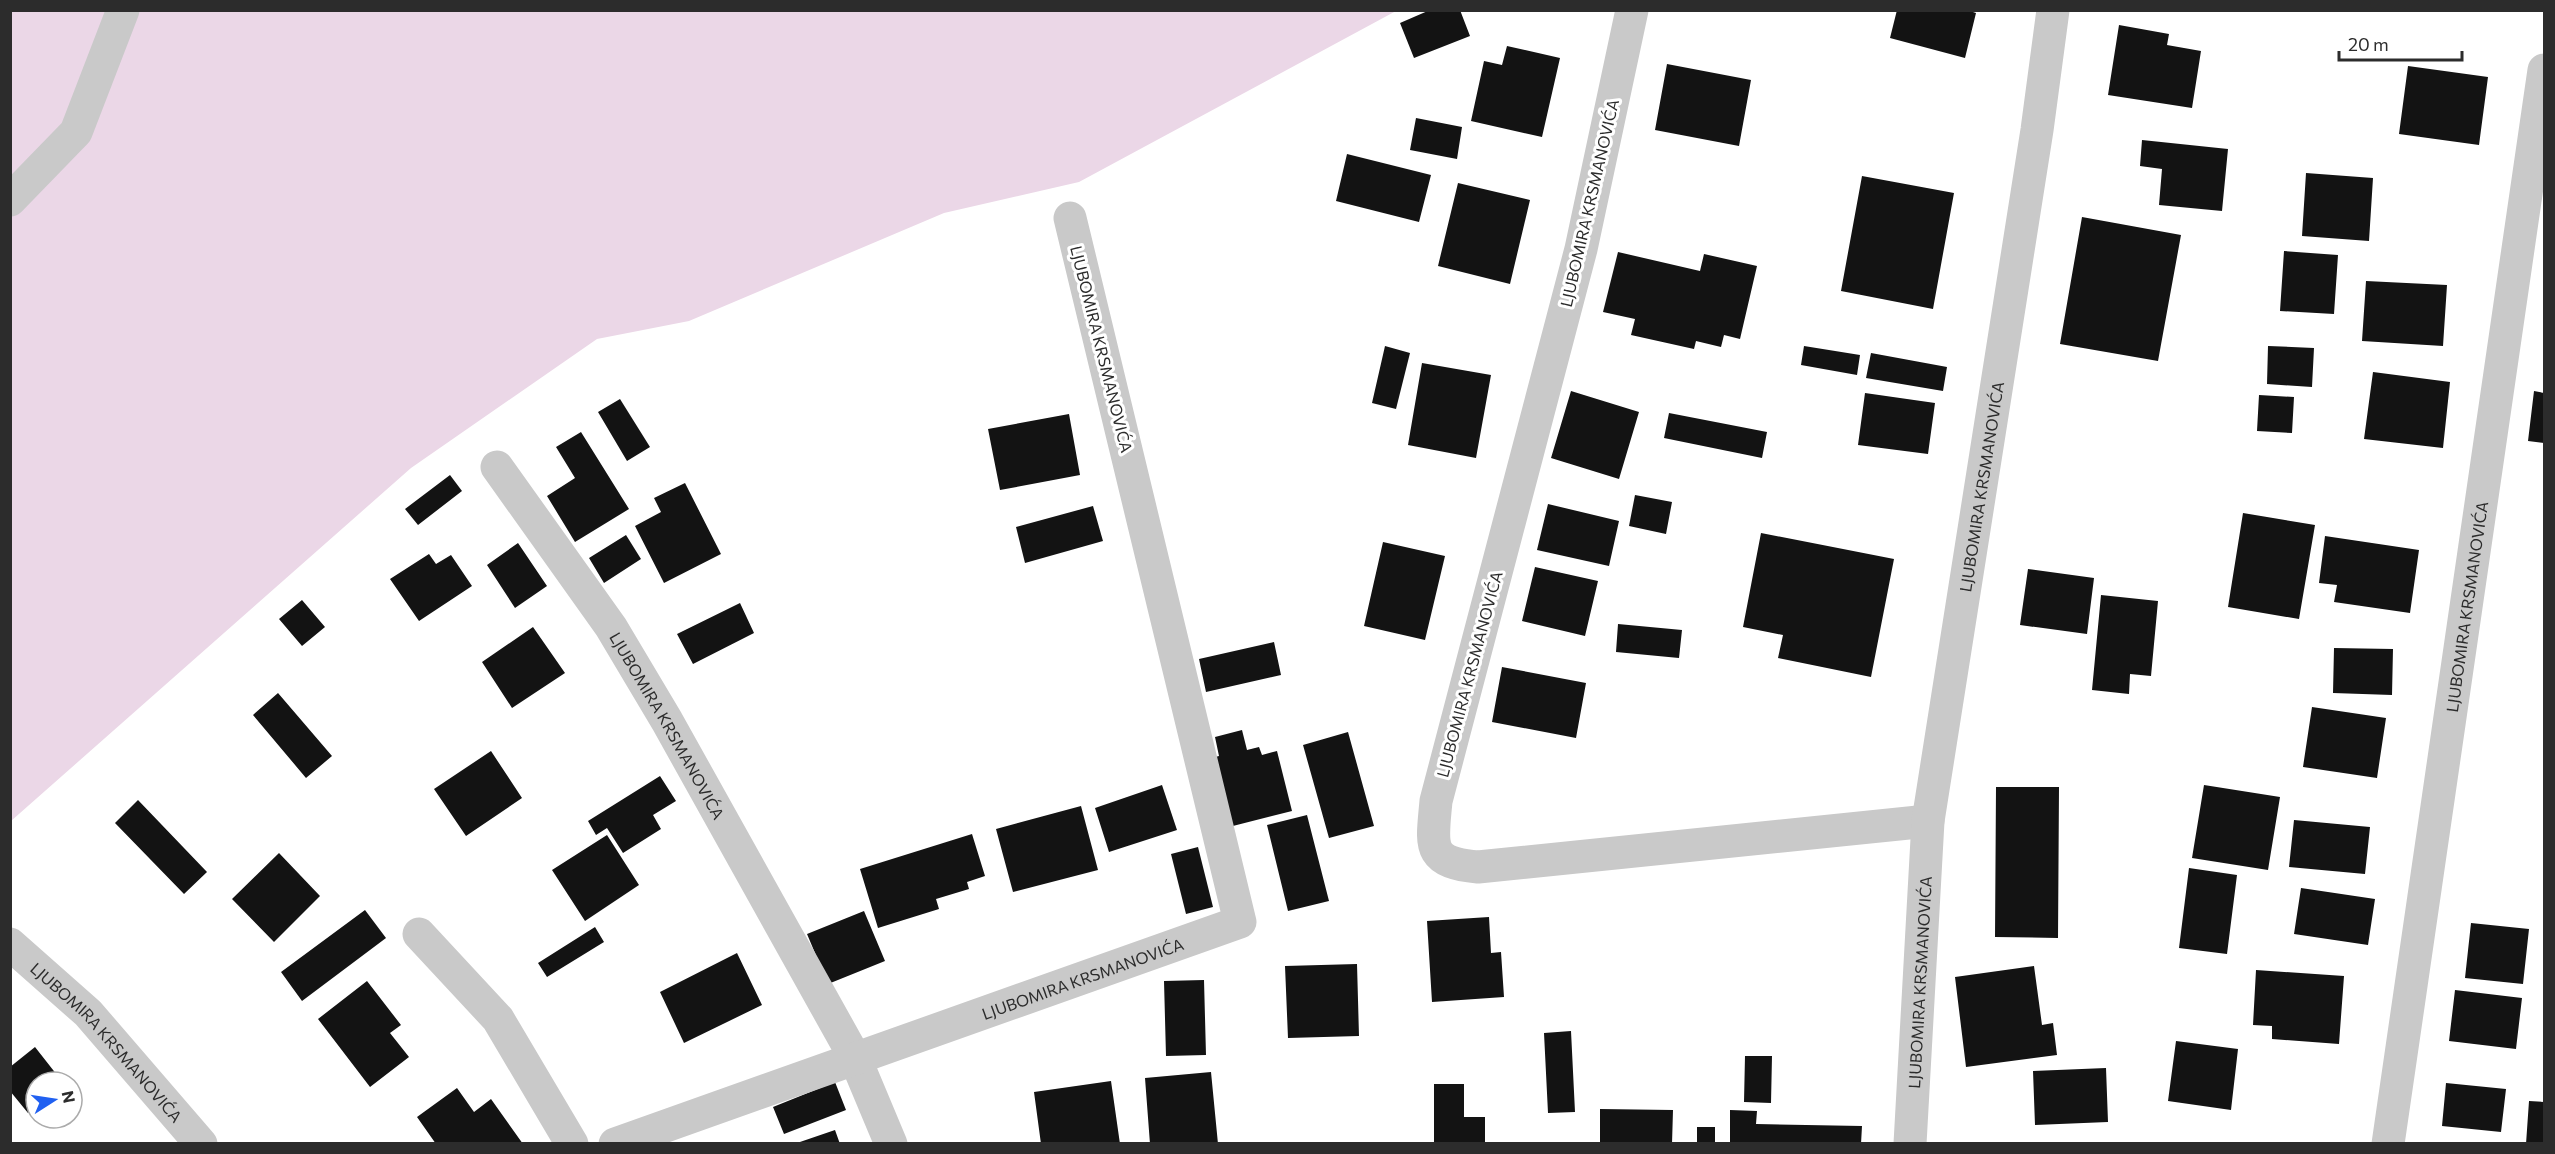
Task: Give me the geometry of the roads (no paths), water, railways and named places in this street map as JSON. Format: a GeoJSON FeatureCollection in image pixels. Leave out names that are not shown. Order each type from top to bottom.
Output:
{"type":"FeatureCollection","features":[{"type":"Feature","properties":{"kind":"street"},"geometry":{"type":"LineString","coordinates":[[10,200],[76,132],[123,10]]}},
{"type":"Feature","properties":{"kind":"street","name":"LJUBOMIRA KRSMANOVIĆA"},"geometry":{"type":"LineString","coordinates":[[1632,10],[1581,249],[1436,801],[1434,845],[1439,856],[1452,865],[1478,867],[1929,821]]}},
{"type":"Feature","properties":{"kind":"street","name":"LJUBOMIRA KRSMANOVIĆA"},"geometry":{"type":"LineString","coordinates":[[1910,1143],[1929,821],[2036,141],[2053,10]]}},
{"type":"Feature","properties":{"kind":"street","name":"LJUBOMIRA KRSMANOVIĆA"},"geometry":{"type":"LineString","coordinates":[[2388,1143],[2544,70]]}},
{"type":"Feature","properties":{"kind":"street","name":"LJUBOMIRA KRSMANOVIĆA"},"geometry":{"type":"LineString","coordinates":[[615,1143],[1240,922],[1070,218]]}},
{"type":"Feature","properties":{"kind":"street","name":"LJUBOMIRA KRSMANOVIĆA"},"geometry":{"type":"LineString","coordinates":[[497,467],[610,627],[667,721],[855,1058],[891,1143]]}},
{"type":"Feature","properties":{"kind":"street"},"geometry":{"type":"LineString","coordinates":[[419,934],[498,1019],[572,1143]]}},
{"type":"Feature","properties":{"kind":"street","name":"LJUBOMIRA KRSMANOVIĆA"},"geometry":{"type":"LineString","coordinates":[[10,944],[88,1013],[201,1143]]}}]}
